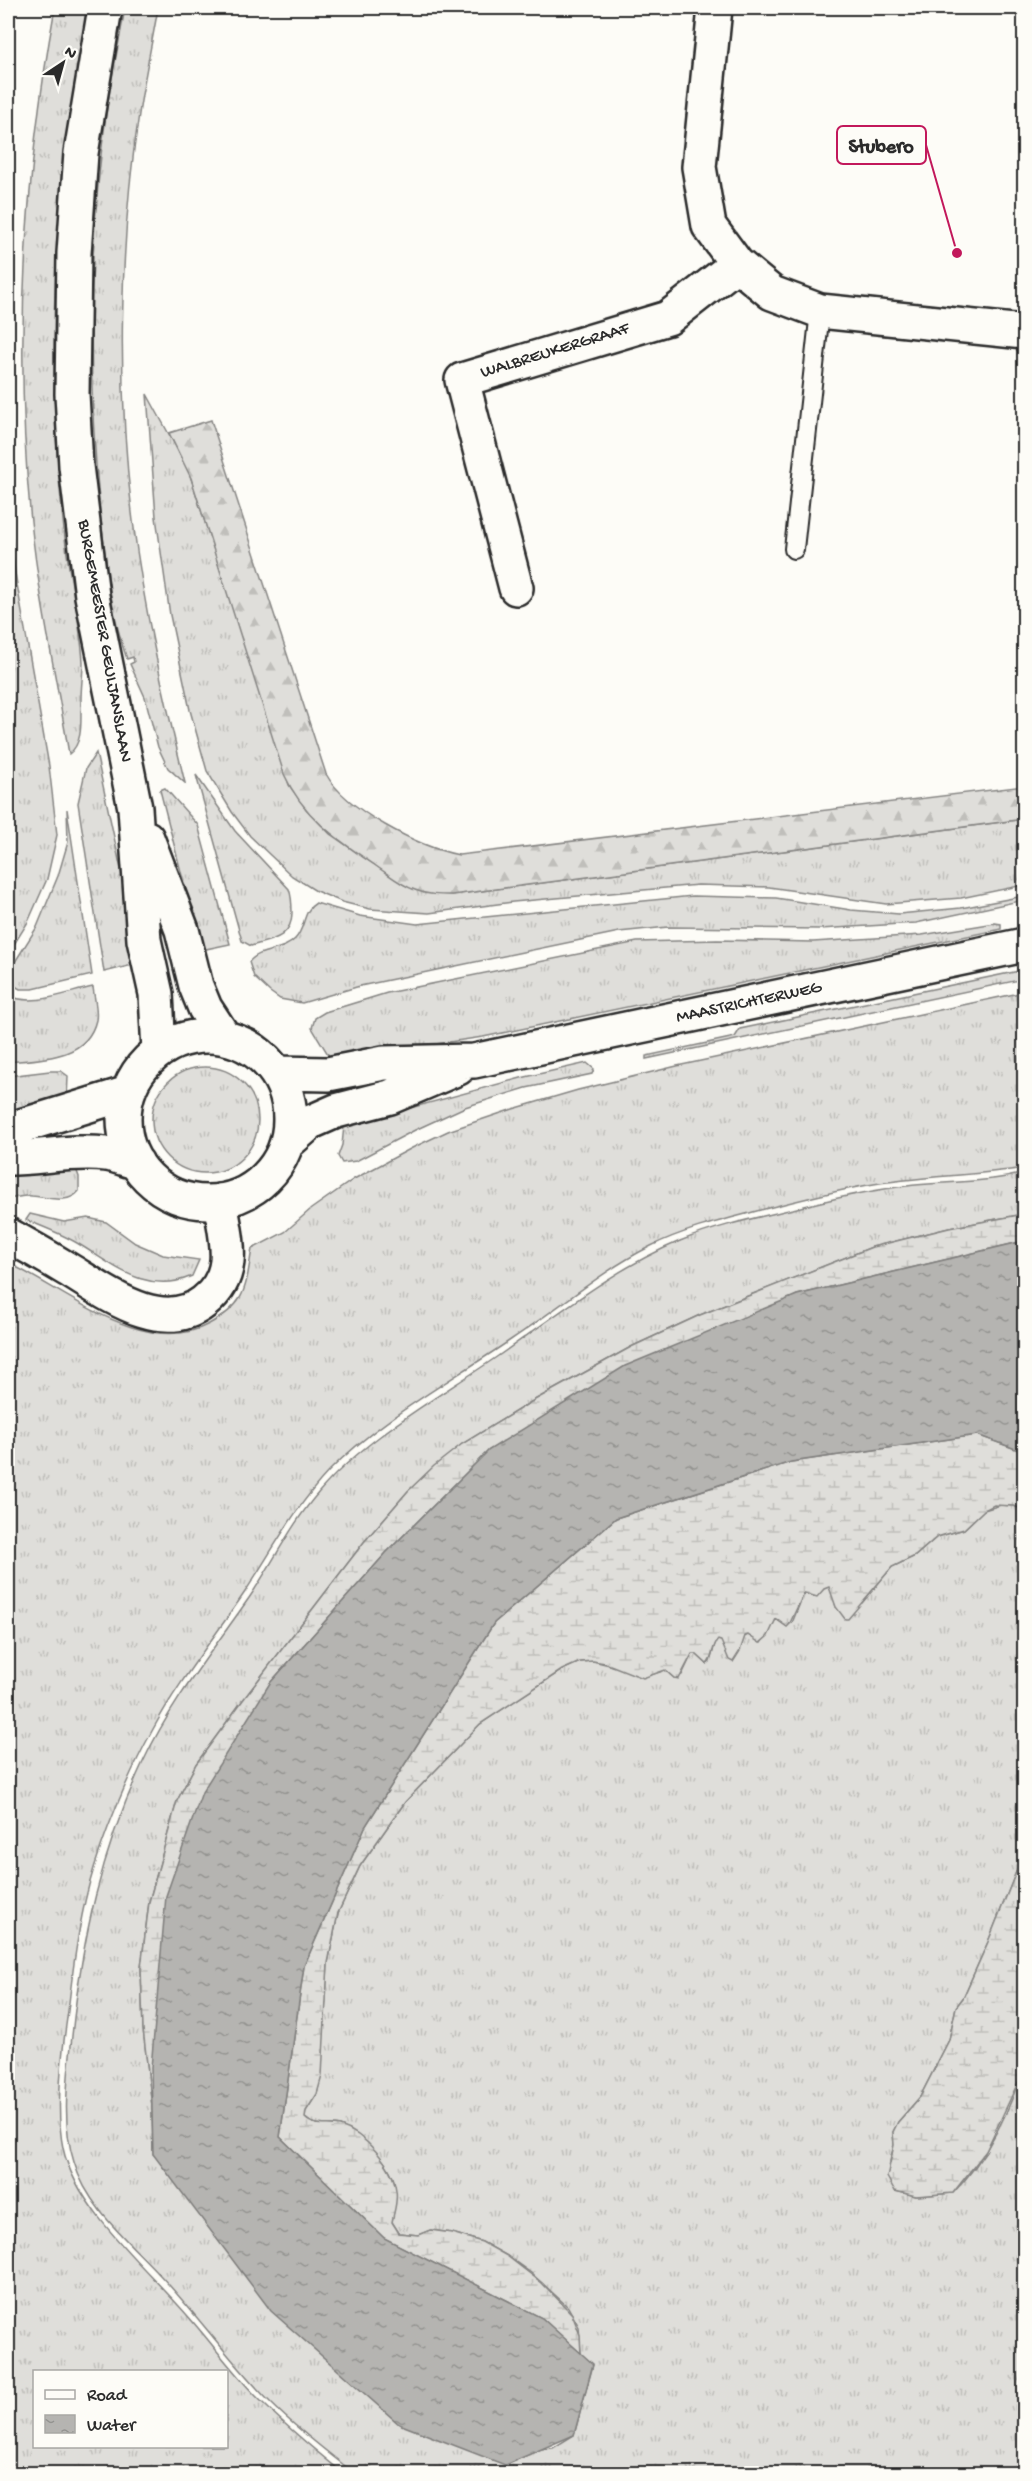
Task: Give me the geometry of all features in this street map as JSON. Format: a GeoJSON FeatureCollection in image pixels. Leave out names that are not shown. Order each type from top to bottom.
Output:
{"type":"FeatureCollection","features":[{"type":"Feature","properties":{"kind":"main road","name":"BURGEMEESTER GEULJANSLAAN"},"geometry":{"type":"LineString","coordinates":[[105,8],[81,153],[74,264],[72,394],[76,466],[92,596],[135,808],[144,940],[156,994],[159,1051]]}},
{"type":"Feature","properties":{"kind":"main road"},"geometry":{"type":"LineString","coordinates":[[715,8],[699,167],[709,226],[736,264],[772,293],[820,311],[1024,332]]}},
{"type":"Feature","properties":{"kind":"main road","name":"WALBREUKERGRAAF"},"geometry":{"type":"LineString","coordinates":[[516,588],[462,380],[668,318],[736,264]]}},
{"type":"Feature","properties":{"kind":"main road","name":"BURGEMEESTER GEULJANSLAAN"},"geometry":{"type":"LineString","coordinates":[[135,808],[182,930],[196,986],[205,1008],[224,1037]]}},
{"type":"Feature","properties":{"kind":"main road","name":"MAASTRICHTERWEG"},"geometry":{"type":"LineString","coordinates":[[277,1073],[328,1074],[384,1063],[474,1061],[1024,945]]}},
{"type":"Feature","properties":{"kind":"main road"},"geometry":{"type":"LineString","coordinates":[[224,1037],[259,1054],[277,1073],[286,1092],[291,1123],[287,1143],[276,1166],[264,1180],[241,1195],[219,1201],[198,1201],[180,1197],[162,1188],[137,1163],[126,1132],[124,1113],[128,1093],[135,1078],[145,1064],[159,1051],[186,1038],[224,1037]]}},
{"type":"Feature","properties":{"kind":"main road","name":"MAASTRICHTERWEG"},"geometry":{"type":"LineString","coordinates":[[287,1143],[311,1122],[336,1111],[390,1097],[474,1061]]}},
{"type":"Feature","properties":{"kind":"main road"},"geometry":{"type":"LineString","coordinates":[[8,1130],[128,1093]]}},
{"type":"Feature","properties":{"kind":"main road"},"geometry":{"type":"LineString","coordinates":[[8,1158],[30,1158],[75,1152],[108,1154],[137,1163]]}},
{"type":"Feature","properties":{"kind":"main road"},"geometry":{"type":"LineString","coordinates":[[8,1235],[120,1300],[161,1313],[184,1312],[207,1299],[219,1287],[224,1276],[228,1249],[219,1201]]}},
{"type":"Feature","properties":{"kind":"lane"},"geometry":{"type":"LineString","coordinates":[[795,549],[820,311]]}},
{"type":"Feature","properties":{"kind":"green space"},"geometry":{"type":"Polygon","coordinates":[[[55,8],[88,8],[67,143],[55,280],[55,417],[60,486],[67,554],[83,662],[80,736],[69,754],[34,550],[23,392],[25,263],[29,199],[44,72],[55,8]]]}},
{"type":"Feature","properties":{"kind":"green space"},"geometry":{"type":"Polygon","coordinates":[[[125,8],[158,8],[139,114],[127,213],[122,318],[124,422],[133,521],[149,620],[185,783],[168,768],[158,747],[145,697],[130,664],[134,662],[133,657],[127,659],[116,623],[100,511],[96,462],[91,313],[96,214],[106,115],[125,8]]]}},
{"type":"Feature","properties":{"kind":"green space"},"geometry":{"type":"Polygon","coordinates":[[[147,394],[188,469],[289,785],[306,809],[330,834],[403,884],[425,893],[452,895],[1024,819],[1024,885],[961,898],[886,904],[769,887],[698,885],[513,902],[429,913],[370,909],[342,902],[316,891],[292,876],[250,836],[207,771],[190,710],[170,615],[156,517],[147,394]]]}},
{"type":"Feature","properties":{"kind":"green space"},"geometry":{"type":"Polygon","coordinates":[[[211,420],[326,774],[350,801],[385,825],[405,835],[424,844],[459,855],[1024,786],[1024,819],[452,895],[429,894],[410,888],[348,847],[323,826],[301,803],[284,774],[191,478],[169,433],[211,420]]]}},
{"type":"Feature","properties":{"kind":"green space"},"geometry":{"type":"Polygon","coordinates":[[[8,507],[15,573],[49,766],[57,835],[47,879],[28,922],[8,954],[8,507]]]}},
{"type":"Feature","properties":{"kind":"green space"},"geometry":{"type":"Polygon","coordinates":[[[96,753],[141,963],[104,972],[78,803],[86,768],[96,753]]]}},
{"type":"Feature","properties":{"kind":"green space"},"geometry":{"type":"Polygon","coordinates":[[[196,775],[235,831],[289,889],[292,904],[291,921],[284,933],[273,940],[251,946],[242,941],[196,775]]]}},
{"type":"Feature","properties":{"kind":"green space"},"geometry":{"type":"Polygon","coordinates":[[[165,788],[198,825],[230,944],[201,950],[160,790],[165,788]]]}},
{"type":"Feature","properties":{"kind":"green space"},"geometry":{"type":"Polygon","coordinates":[[[67,809],[92,975],[33,989],[20,989],[8,982],[8,973],[37,927],[58,876],[68,842],[67,809]]]}},
{"type":"Feature","properties":{"kind":"green space"},"geometry":{"type":"Polygon","coordinates":[[[693,896],[776,898],[851,910],[899,914],[961,908],[1024,896],[1024,900],[916,923],[820,929],[668,927],[619,932],[360,986],[302,1003],[280,999],[270,992],[254,977],[249,962],[259,954],[284,946],[295,939],[308,910],[316,903],[360,916],[417,924],[693,896]]]}},
{"type":"Feature","properties":{"kind":"green space"},"geometry":{"type":"Polygon","coordinates":[[[995,923],[1001,924],[1001,929],[483,1037],[332,1061],[312,1028],[315,1018],[325,1012],[387,993],[637,942],[717,940],[813,942],[922,935],[995,923]]]}},
{"type":"Feature","properties":{"kind":"green space"},"geometry":{"type":"Polygon","coordinates":[[[1024,970],[1024,979],[646,1059],[646,1056],[735,1037],[740,1029],[1024,970]]]}},
{"type":"Feature","properties":{"kind":"green space"},"geometry":{"type":"Polygon","coordinates":[[[93,987],[96,1020],[91,1033],[83,1043],[60,1055],[8,1062],[8,995],[17,999],[39,1000],[93,987]]]}},
{"type":"Feature","properties":{"kind":"green space"},"geometry":{"type":"Polygon","coordinates":[[[1024,992],[1024,1168],[888,1182],[854,1188],[727,1219],[663,1240],[597,1278],[512,1339],[394,1417],[349,1452],[305,1499],[162,1713],[116,1806],[101,1846],[85,1901],[72,1979],[59,2098],[63,2148],[81,2191],[95,2212],[255,2395],[343,2473],[8,2473],[8,1263],[79,1303],[132,1327],[158,1333],[184,1332],[213,1322],[234,1306],[245,1287],[252,1249],[285,1232],[311,1209],[354,1179],[448,1131],[578,1090],[677,1066],[1024,992]]]}},
{"type":"Feature","properties":{"kind":"green space"},"geometry":{"type":"Polygon","coordinates":[[[587,1063],[594,1069],[592,1074],[526,1088],[465,1107],[356,1161],[342,1163],[338,1156],[344,1126],[521,1078],[587,1063]]]}},
{"type":"Feature","properties":{"kind":"green space"},"geometry":{"type":"Polygon","coordinates":[[[205,1067],[225,1071],[243,1082],[254,1100],[258,1120],[254,1140],[243,1158],[225,1169],[205,1173],[185,1169],[167,1158],[156,1140],[152,1120],[156,1100],[167,1082],[185,1071],[205,1067]]]}},
{"type":"Feature","properties":{"kind":"green space"},"geometry":{"type":"Polygon","coordinates":[[[61,1071],[68,1076],[67,1100],[8,1113],[8,1076],[61,1071]]]}},
{"type":"Feature","properties":{"kind":"green space"},"geometry":{"type":"Polygon","coordinates":[[[74,1163],[79,1177],[79,1191],[69,1198],[23,1196],[8,1199],[8,1175],[74,1163]]]}},
{"type":"Feature","properties":{"kind":"green space"},"geometry":{"type":"Polygon","coordinates":[[[1024,1173],[1024,1214],[949,1228],[872,1247],[700,1315],[631,1347],[531,1402],[462,1444],[408,1491],[364,1542],[196,1764],[177,1801],[149,1902],[141,1968],[143,2029],[152,2106],[153,2154],[505,2465],[541,2449],[553,2448],[574,2435],[593,2365],[581,2354],[579,2327],[568,2307],[531,2273],[482,2242],[452,2233],[431,2230],[418,2235],[399,2233],[392,2222],[394,2181],[380,2157],[364,2141],[348,2130],[335,2125],[313,2123],[305,2118],[306,2111],[317,2094],[321,2076],[328,1963],[338,1913],[360,1866],[405,1802],[480,1724],[562,1670],[580,1662],[593,1661],[651,1675],[665,1670],[674,1678],[682,1675],[692,1654],[696,1654],[707,1664],[710,1662],[716,1640],[742,1644],[744,1637],[748,1635],[761,1643],[776,1619],[786,1626],[792,1623],[804,1593],[814,1597],[827,1586],[831,1588],[836,1607],[862,1603],[892,1567],[915,1556],[937,1537],[964,1529],[984,1510],[1001,1505],[1024,1510],[1024,1852],[988,1942],[963,1998],[956,2007],[949,2040],[920,2097],[898,2122],[893,2132],[894,2145],[890,2161],[895,2191],[916,2196],[953,2193],[987,2149],[1013,2097],[1024,2062],[1024,2473],[354,2473],[291,2422],[245,2375],[169,2285],[102,2213],[90,2197],[74,2162],[68,2131],[67,2083],[81,1965],[105,1862],[128,1795],[154,1740],[300,1517],[338,1472],[358,1453],[404,1419],[609,1279],[655,1252],[680,1241],[736,1223],[871,1191],[914,1185],[977,1181],[1024,1173]]]}},
{"type":"Feature","properties":{"kind":"green space"},"geometry":{"type":"Polygon","coordinates":[[[30,1214],[64,1222],[88,1218],[106,1222],[135,1243],[163,1255],[199,1260],[192,1276],[176,1281],[146,1280],[118,1268],[52,1230],[26,1220],[30,1214]]]}},
{"type":"Feature","properties":{"kind":"green space"},"geometry":{"type":"Polygon","coordinates":[[[1024,1214],[1024,1241],[797,1295],[489,1450],[386,1553],[270,1683],[152,2106],[143,2029],[141,1968],[149,1902],[177,1801],[196,1764],[243,1700],[364,1542],[408,1491],[462,1444],[531,1402],[631,1347],[700,1315],[872,1247],[949,1228],[1024,1214]]]}},
{"type":"Feature","properties":{"kind":"green space"},"geometry":{"type":"Polygon","coordinates":[[[977,1435],[1024,1452],[1024,1510],[1014,1506],[994,1505],[984,1510],[964,1529],[937,1537],[915,1556],[892,1567],[848,1619],[845,1619],[836,1607],[829,1587],[817,1597],[804,1593],[787,1627],[776,1619],[768,1636],[760,1643],[748,1635],[745,1636],[733,1662],[729,1660],[721,1641],[718,1640],[707,1664],[696,1654],[692,1654],[679,1679],[674,1678],[665,1670],[643,1678],[605,1663],[593,1661],[580,1662],[562,1670],[480,1724],[405,1802],[360,1866],[338,1913],[328,1963],[322,2076],[317,2094],[306,2111],[305,2118],[313,2123],[335,2125],[349,2130],[376,2151],[394,2180],[396,2206],[392,2222],[399,2233],[418,2235],[430,2230],[452,2233],[482,2242],[507,2256],[542,2283],[572,2314],[580,2335],[581,2354],[542,2318],[384,2238],[280,2137],[304,1966],[365,1827],[494,1623],[616,1518],[791,1462],[977,1435]]]}},
{"type":"Feature","properties":{"kind":"green space"},"geometry":{"type":"Polygon","coordinates":[[[1024,1852],[1024,2062],[1021,2076],[986,2151],[953,2193],[916,2196],[895,2191],[887,2177],[894,2145],[893,2132],[898,2122],[920,2097],[949,2040],[956,2007],[963,1998],[988,1942],[1024,1852]]]}},
{"type":"Feature","properties":{"kind":"water"},"geometry":{"type":"Polygon","coordinates":[[[1024,1241],[1024,1452],[977,1435],[791,1462],[616,1518],[494,1623],[365,1827],[304,1966],[280,2137],[384,2238],[542,2318],[593,2364],[574,2435],[505,2465],[399,2424],[271,2311],[153,2154],[151,2068],[166,1896],[202,1792],[270,1683],[386,1553],[489,1450],[625,1366],[797,1295],[1024,1241]]]}},
{"type":"Feature","properties":{"kind":"place","name":"Stubero"},"geometry":{"type":"Point","coordinates":[957,253]}}]}
